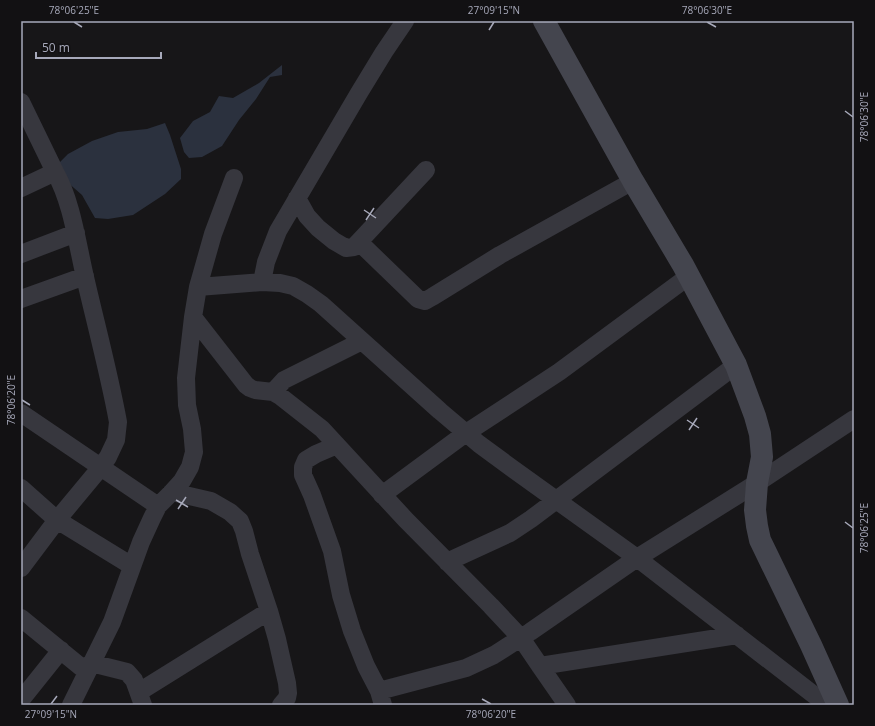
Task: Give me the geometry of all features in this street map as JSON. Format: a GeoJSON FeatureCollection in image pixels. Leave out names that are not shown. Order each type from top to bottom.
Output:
{"type":"FeatureCollection","features":[{"type":"Feature","properties":{"kind":"street"},"geometry":{"type":"LineString","coordinates":[[262,282],[266,262],[278,231],[359,93],[405,21]]}},
{"type":"Feature","properties":{"kind":"street"},"geometry":{"type":"LineString","coordinates":[[544,21],[633,181],[689,276],[736,365],[760,434],[762,457],[757,483],[755,510],[760,540],[811,645],[838,705]]}},
{"type":"Feature","properties":{"kind":"street"},"geometry":{"type":"LineString","coordinates":[[21,102],[61,183],[76,233],[118,422],[116,440],[108,457],[57,520],[21,568]]}},
{"type":"Feature","properties":{"kind":"street"},"geometry":{"type":"LineString","coordinates":[[297,198],[307,216],[318,228],[334,241],[346,248],[354,247],[426,170]]}},
{"type":"Feature","properties":{"kind":"street"},"geometry":{"type":"LineString","coordinates":[[21,188],[55,172]]}},
{"type":"Feature","properties":{"kind":"street"},"geometry":{"type":"LineString","coordinates":[[71,705],[112,622],[141,542],[152,518],[158,506],[182,480],[190,466],[194,452],[192,429],[187,405],[186,378],[193,317],[198,287],[213,234],[234,178]]}},
{"type":"Feature","properties":{"kind":"street"},"geometry":{"type":"LineString","coordinates":[[360,242],[418,299],[425,301],[500,255],[633,181]]}},
{"type":"Feature","properties":{"kind":"street"},"geometry":{"type":"LineString","coordinates":[[21,254],[76,233]]}},
{"type":"Feature","properties":{"kind":"street"},"geometry":{"type":"LineString","coordinates":[[21,299],[85,276]]}},
{"type":"Feature","properties":{"kind":"street"},"geometry":{"type":"LineString","coordinates":[[382,495],[466,433],[559,372],[689,276]]}},
{"type":"Feature","properties":{"kind":"street"},"geometry":{"type":"LineString","coordinates":[[198,287],[262,282],[280,283],[293,286],[307,294],[321,304],[440,412],[466,433],[513,469],[637,558],[827,705]]}},
{"type":"Feature","properties":{"kind":"street"},"geometry":{"type":"LineString","coordinates":[[193,317],[246,385],[255,390],[273,392],[290,403],[322,429],[382,495],[521,638],[563,704]]}},
{"type":"Feature","properties":{"kind":"street"},"geometry":{"type":"LineString","coordinates":[[273,392],[284,380],[362,341]]}},
{"type":"Feature","properties":{"kind":"street"},"geometry":{"type":"LineString","coordinates":[[447,562],[510,533],[531,519],[736,365]]}},
{"type":"Feature","properties":{"kind":"street"},"geometry":{"type":"LineString","coordinates":[[21,413],[158,506]]}},
{"type":"Feature","properties":{"kind":"street"},"geometry":{"type":"LineString","coordinates":[[336,445],[306,460],[303,467],[303,475],[312,495],[332,551],[341,595],[352,631],[381,698],[466,668],[494,655],[637,558],[757,483],[854,419]]}},
{"type":"Feature","properties":{"kind":"street"},"geometry":{"type":"LineString","coordinates":[[21,488],[57,520],[132,566]]}},
{"type":"Feature","properties":{"kind":"street"},"geometry":{"type":"LineString","coordinates":[[172,492],[211,501],[230,512],[240,521],[269,611],[288,683],[287,698],[281,705]]}},
{"type":"Feature","properties":{"kind":"street"},"geometry":{"type":"LineString","coordinates":[[21,618],[61,650],[89,668],[127,672],[134,680],[141,699],[269,611]]}},
{"type":"Feature","properties":{"kind":"street"},"geometry":{"type":"LineString","coordinates":[[540,666],[737,635]]}},
{"type":"Feature","properties":{"kind":"street"},"geometry":{"type":"LineString","coordinates":[[21,700],[61,650]]}},
{"type":"Feature","properties":{"kind":"water"},"geometry":{"type":"Polygon","coordinates":[[[282,65],[282,75],[270,77],[222,146],[202,157],[189,158],[184,152],[180,138],[193,121],[210,112],[219,96],[233,98],[259,83],[282,65]]]}},
{"type":"Feature","properties":{"kind":"water"},"geometry":{"type":"Polygon","coordinates":[[[165,123],[181,169],[181,179],[165,194],[133,215],[108,219],[95,218],[82,195],[66,181],[57,165],[68,154],[92,141],[118,132],[147,129],[165,123]]]}}]}
